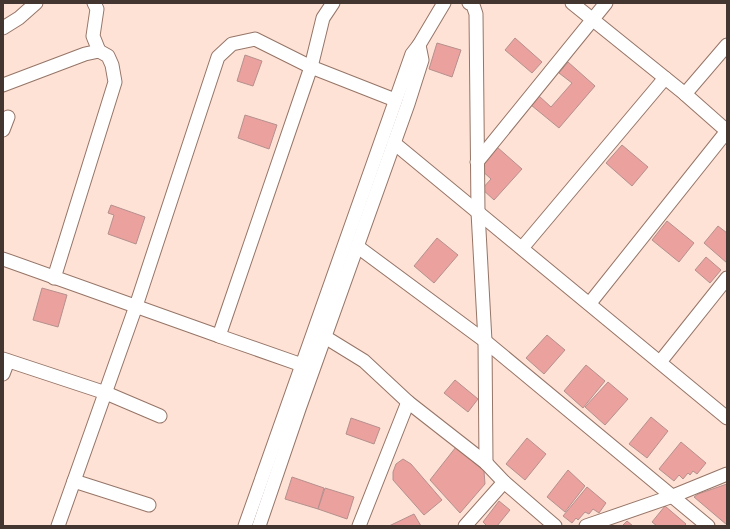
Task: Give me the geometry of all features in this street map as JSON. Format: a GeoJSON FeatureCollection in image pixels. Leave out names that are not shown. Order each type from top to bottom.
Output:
{"type":"FeatureCollection","features":[{"type":"Feature","properties":{"kind":"street"},"geometry":{"type":"LineString","coordinates":[[3,28],[19,18],[36,3]]}},
{"type":"Feature","properties":{"kind":"street"},"geometry":{"type":"LineString","coordinates":[[94,3],[97,9],[93,36],[99,52]]}},
{"type":"Feature","properties":{"kind":"street"},"geometry":{"type":"LineString","coordinates":[[219,336],[311,67],[323,18],[333,3]]}},
{"type":"Feature","properties":{"kind":"street"},"geometry":{"type":"LineString","coordinates":[[245,526],[412,54],[419,45],[443,4],[456,3]]}},
{"type":"Feature","properties":{"kind":"street"},"geometry":{"type":"LineString","coordinates":[[469,3],[473,4],[476,14],[478,212],[485,341],[486,463]]}},
{"type":"Feature","properties":{"kind":"street"},"geometry":{"type":"LineString","coordinates":[[572,3],[685,94],[727,131],[590,303]]}},
{"type":"Feature","properties":{"kind":"street"},"geometry":{"type":"LineString","coordinates":[[477,162],[606,3]]}},
{"type":"Feature","properties":{"kind":"street"},"geometry":{"type":"LineString","coordinates":[[58,526],[136,306],[218,57],[232,44],[255,39],[311,67],[395,100]]}},
{"type":"Feature","properties":{"kind":"street"},"geometry":{"type":"LineString","coordinates":[[259,526],[408,104],[422,60],[419,45]]}},
{"type":"Feature","properties":{"kind":"street"},"geometry":{"type":"LineString","coordinates":[[685,94],[727,45]]}},
{"type":"Feature","properties":{"kind":"street"},"geometry":{"type":"LineString","coordinates":[[3,85],[85,54],[99,52],[108,56],[112,65],[115,82],[54,278]]}},
{"type":"Feature","properties":{"kind":"street"},"geometry":{"type":"LineString","coordinates":[[522,248],[665,78]]}},
{"type":"Feature","properties":{"kind":"street"},"geometry":{"type":"LineString","coordinates":[[3,130],[8,117]]}},
{"type":"Feature","properties":{"kind":"street"},"geometry":{"type":"LineString","coordinates":[[394,142],[727,418]]}},
{"type":"Feature","properties":{"kind":"street"},"geometry":{"type":"LineString","coordinates":[[358,247],[485,341],[708,526]]}},
{"type":"Feature","properties":{"kind":"street"},"geometry":{"type":"LineString","coordinates":[[3,259],[302,365]]}},
{"type":"Feature","properties":{"kind":"street"},"geometry":{"type":"LineString","coordinates":[[660,362],[727,278]]}},
{"type":"Feature","properties":{"kind":"street"},"geometry":{"type":"LineString","coordinates":[[325,337],[364,361],[408,402],[486,463],[504,482],[555,526]]}},
{"type":"Feature","properties":{"kind":"street"},"geometry":{"type":"LineString","coordinates":[[3,374],[5,360],[106,393],[160,416]]}},
{"type":"Feature","properties":{"kind":"street"},"geometry":{"type":"LineString","coordinates":[[359,526],[408,402]]}},
{"type":"Feature","properties":{"kind":"street"},"geometry":{"type":"LineString","coordinates":[[586,526],[673,496],[727,474]]}},
{"type":"Feature","properties":{"kind":"street"},"geometry":{"type":"LineString","coordinates":[[74,481],[149,505]]}},
{"type":"Feature","properties":{"kind":"street"},"geometry":{"type":"LineString","coordinates":[[465,526],[504,482]]}},
{"type":"Feature","properties":{"kind":"building"},"geometry":{"type":"Polygon","coordinates":[[[515,38],[542,62],[532,73],[505,50],[515,38]]]}},
{"type":"Feature","properties":{"kind":"building"},"geometry":{"type":"Polygon","coordinates":[[[437,43],[461,50],[452,77],[429,69],[437,43]]]}},
{"type":"Feature","properties":{"kind":"building"},"geometry":{"type":"Polygon","coordinates":[[[245,55],[262,61],[253,86],[237,81],[245,55]]]}},
{"type":"Feature","properties":{"kind":"building"},"geometry":{"type":"Polygon","coordinates":[[[568,62],[595,86],[559,128],[531,105],[539,96],[551,107],[572,83],[559,73],[568,62]]]}},
{"type":"Feature","properties":{"kind":"building"},"geometry":{"type":"Polygon","coordinates":[[[245,115],[277,125],[269,149],[238,138],[245,115]]]}},
{"type":"Feature","properties":{"kind":"building"},"geometry":{"type":"Polygon","coordinates":[[[622,145],[648,167],[632,186],[606,163],[622,145]]]}},
{"type":"Feature","properties":{"kind":"building"},"geometry":{"type":"Polygon","coordinates":[[[497,147],[522,169],[494,200],[482,189],[491,179],[479,168],[497,147]]]}},
{"type":"Feature","properties":{"kind":"building"},"geometry":{"type":"Polygon","coordinates":[[[111,205],[145,217],[136,244],[108,234],[114,215],[108,213],[111,205]]]}},
{"type":"Feature","properties":{"kind":"building"},"geometry":{"type":"Polygon","coordinates":[[[667,221],[694,243],[679,262],[652,240],[667,221]]]}},
{"type":"Feature","properties":{"kind":"building"},"geometry":{"type":"Polygon","coordinates":[[[718,226],[727,233],[727,263],[704,243],[718,226]]]}},
{"type":"Feature","properties":{"kind":"building"},"geometry":{"type":"Polygon","coordinates":[[[437,238],[458,255],[434,283],[414,266],[437,238]]]}},
{"type":"Feature","properties":{"kind":"building"},"geometry":{"type":"Polygon","coordinates":[[[706,257],[721,270],[710,283],[695,270],[706,257]]]}},
{"type":"Feature","properties":{"kind":"building"},"geometry":{"type":"Polygon","coordinates":[[[42,288],[67,295],[58,327],[33,320],[42,288]]]}},
{"type":"Feature","properties":{"kind":"building"},"geometry":{"type":"Polygon","coordinates":[[[547,335],[565,350],[544,374],[526,358],[547,335]]]}},
{"type":"Feature","properties":{"kind":"building"},"geometry":{"type":"Polygon","coordinates":[[[586,365],[605,381],[583,408],[564,391],[586,365]]]}},
{"type":"Feature","properties":{"kind":"building"},"geometry":{"type":"Polygon","coordinates":[[[455,380],[478,399],[468,412],[444,393],[455,380]]]}},
{"type":"Feature","properties":{"kind":"building"},"geometry":{"type":"Polygon","coordinates":[[[608,382],[628,399],[605,425],[585,407],[608,382]]]}},
{"type":"Feature","properties":{"kind":"building"},"geometry":{"type":"Polygon","coordinates":[[[651,417],[668,431],[647,458],[629,444],[651,417]]]}},
{"type":"Feature","properties":{"kind":"building"},"geometry":{"type":"Polygon","coordinates":[[[351,418],[380,428],[374,444],[346,434],[351,418]]]}},
{"type":"Feature","properties":{"kind":"building"},"geometry":{"type":"Polygon","coordinates":[[[527,438],[546,454],[525,480],[506,464],[527,438]]]}},
{"type":"Feature","properties":{"kind":"building"},"geometry":{"type":"Polygon","coordinates":[[[681,442],[706,463],[697,474],[693,471],[690,475],[688,473],[683,479],[679,475],[674,481],[659,469],[681,442]]]}},
{"type":"Feature","properties":{"kind":"building"},"geometry":{"type":"Polygon","coordinates":[[[456,447],[484,471],[485,484],[460,513],[430,480],[456,447]]]}},
{"type":"Feature","properties":{"kind":"building"},"geometry":{"type":"Polygon","coordinates":[[[403,459],[411,464],[442,500],[424,515],[393,480],[393,472],[396,464],[403,459]]]}},
{"type":"Feature","properties":{"kind":"building"},"geometry":{"type":"Polygon","coordinates":[[[568,470],[585,486],[565,512],[547,497],[568,470]]]}},
{"type":"Feature","properties":{"kind":"building"},"geometry":{"type":"Polygon","coordinates":[[[292,477],[324,488],[318,509],[285,499],[292,477]]]}},
{"type":"Feature","properties":{"kind":"building"},"geometry":{"type":"Polygon","coordinates":[[[727,484],[727,525],[694,497],[698,494],[727,484]]]}},
{"type":"Feature","properties":{"kind":"building"},"geometry":{"type":"Polygon","coordinates":[[[587,487],[606,503],[599,513],[593,509],[589,514],[585,512],[578,520],[576,518],[572,523],[563,516],[587,487]]]}},
{"type":"Feature","properties":{"kind":"building"},"geometry":{"type":"Polygon","coordinates":[[[325,488],[354,497],[347,519],[318,509],[325,488]]]}},
{"type":"Feature","properties":{"kind":"building"},"geometry":{"type":"Polygon","coordinates":[[[499,501],[510,510],[497,526],[487,526],[483,522],[499,501]]]}},
{"type":"Feature","properties":{"kind":"building"},"geometry":{"type":"Polygon","coordinates":[[[665,506],[686,524],[684,526],[657,526],[652,522],[665,506]]]}},
{"type":"Feature","properties":{"kind":"building"},"geometry":{"type":"Polygon","coordinates":[[[414,514],[421,526],[389,526],[414,514]]]}},
{"type":"Feature","properties":{"kind":"building"},"geometry":{"type":"Polygon","coordinates":[[[627,521],[633,526],[622,526],[627,521]]]}}]}
